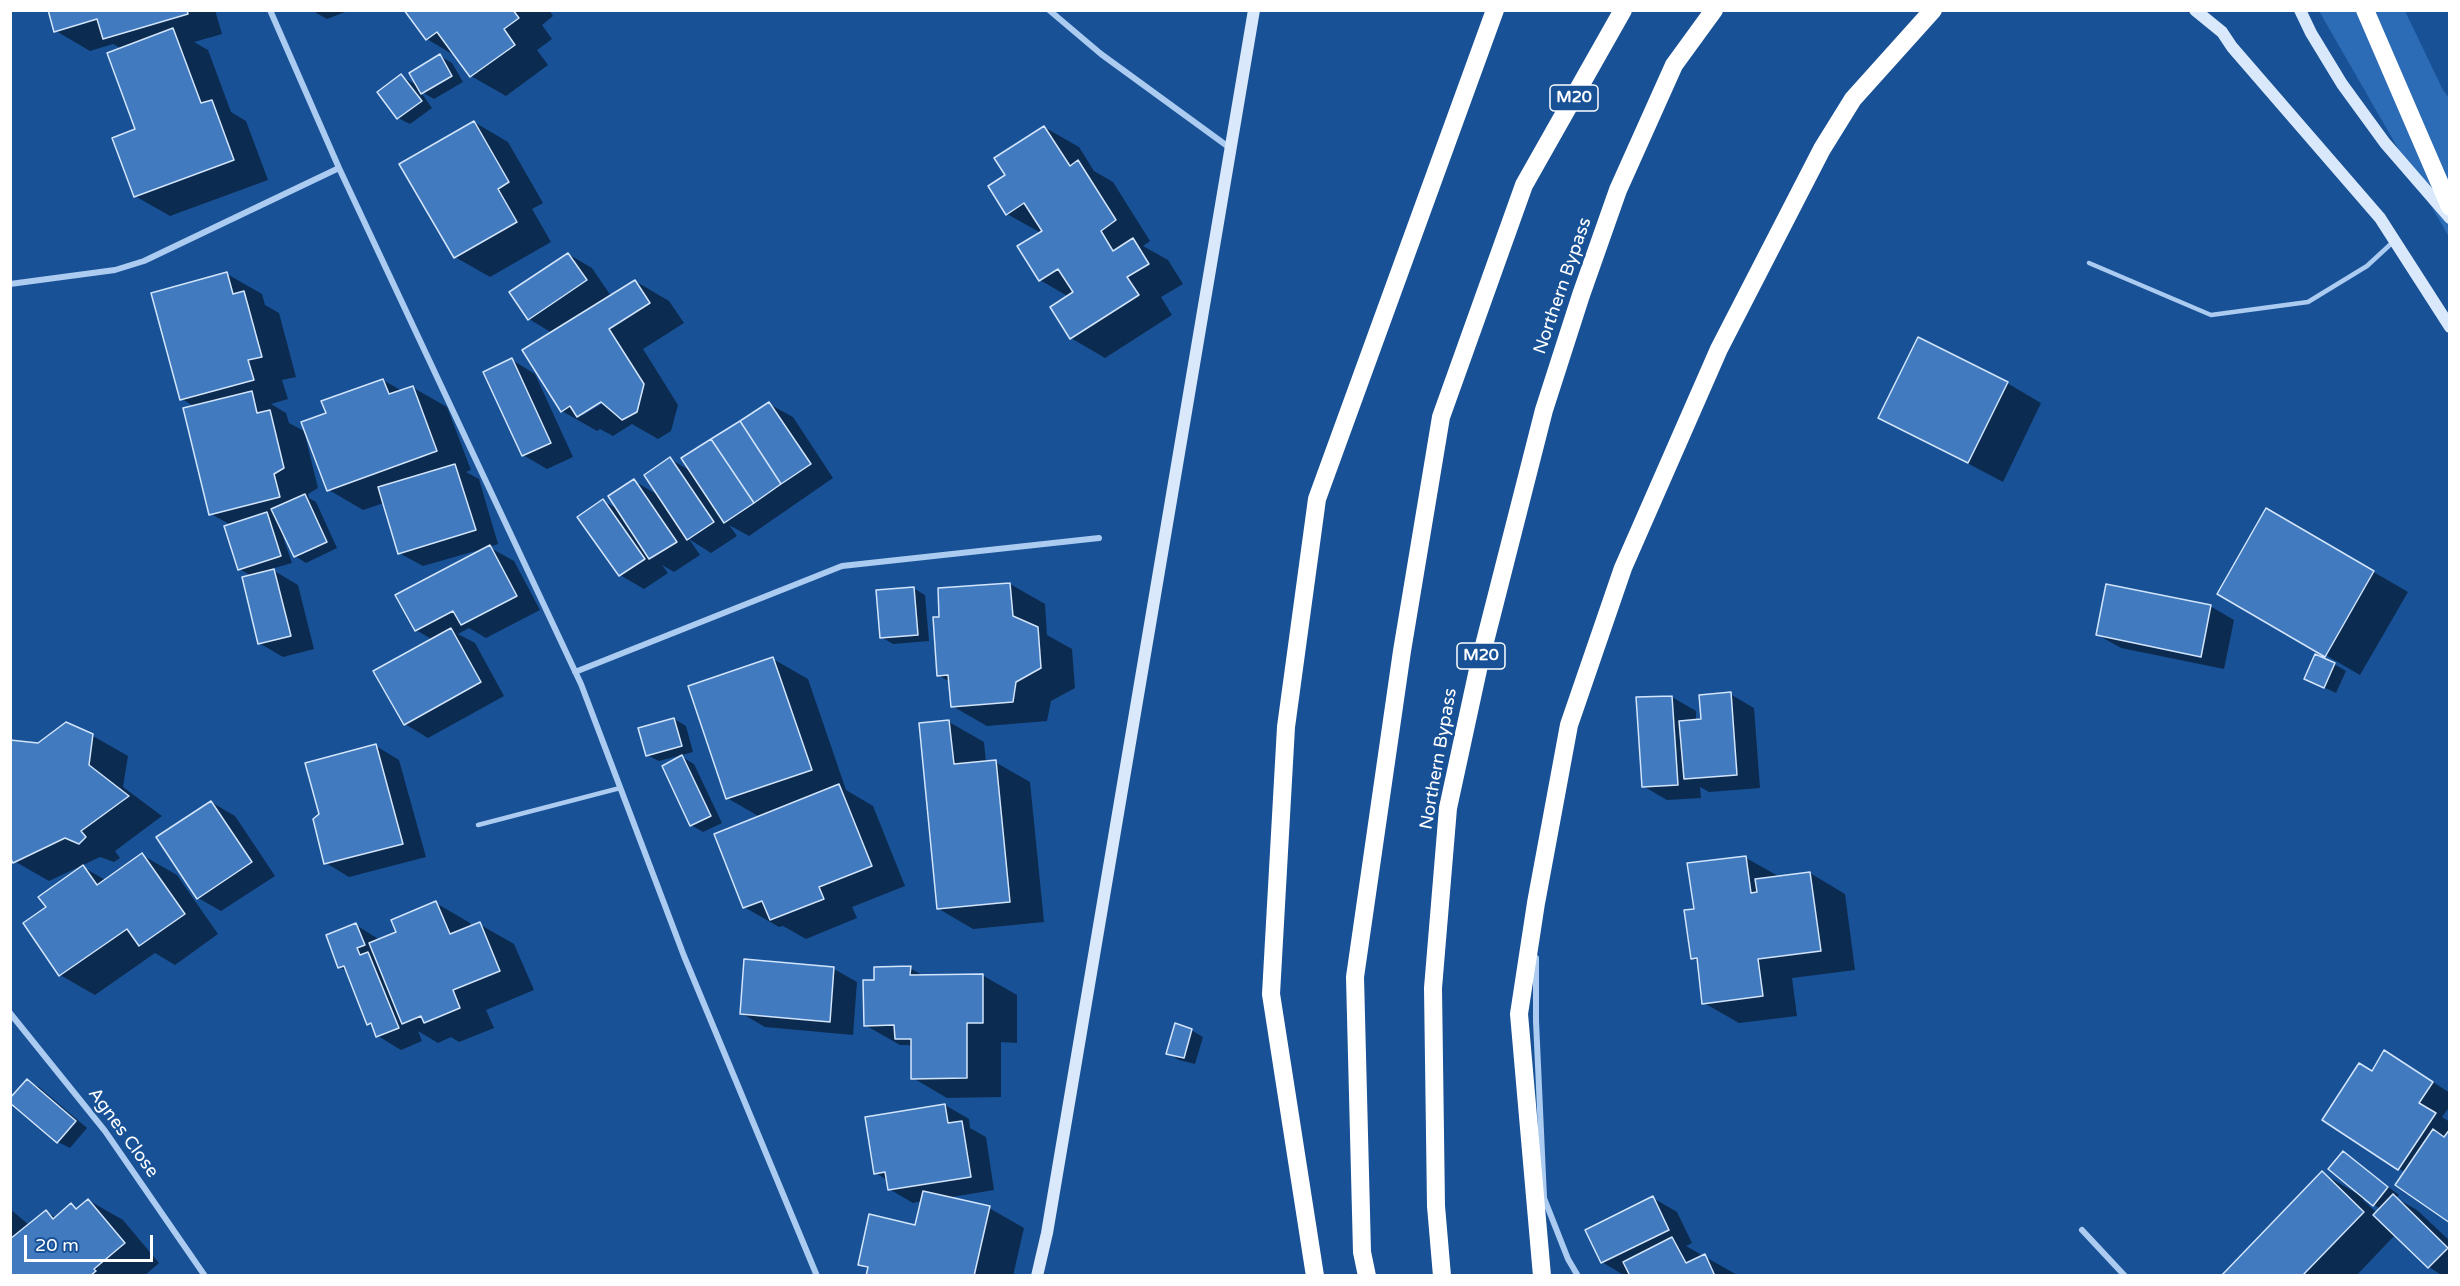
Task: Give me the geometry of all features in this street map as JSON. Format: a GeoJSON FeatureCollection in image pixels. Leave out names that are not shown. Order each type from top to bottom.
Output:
{"type":"FeatureCollection","features":[{"type":"Feature","properties":{"kind":"highway"},"geometry":{"type":"LineString","coordinates":[[1315,1275],[1271,994],[1286,727],[1317,499],[1495,10]]}},
{"type":"Feature","properties":{"kind":"highway","name":"M20"},"geometry":{"type":"LineString","coordinates":[[1367,1275],[1362,1252],[1355,977],[1400,663],[1441,417],[1524,184],[1623,10]]}},
{"type":"Feature","properties":{"kind":"highway","name":"Northern Bypass"},"geometry":{"type":"LineString","coordinates":[[1442,1275],[1436,1206],[1433,988],[1448,808],[1479,665],[1544,410],[1581,295],[1618,190],[1674,65],[1714,10]]}},
{"type":"Feature","properties":{"kind":"highway"},"geometry":{"type":"LineString","coordinates":[[1542,1275],[1519,1014],[1536,903],[1569,725],[1623,568],[1719,349],[1822,149],[1853,99],[1933,10]]}},
{"type":"Feature","properties":{"kind":"highway"},"geometry":{"type":"LineString","coordinates":[[2365,10],[2450,207]]}},
{"type":"Feature","properties":{"kind":"street"},"geometry":{"type":"LineString","coordinates":[[270,10],[339,168],[575,672],[684,956],[817,1275]]}},
{"type":"Feature","properties":{"kind":"street"},"geometry":{"type":"LineString","coordinates":[[1049,10],[1101,54],[1230,148]]}},
{"type":"Feature","properties":{"kind":"street"},"geometry":{"type":"LineString","coordinates":[[1037,1275],[1047,1233],[1254,10]]}},
{"type":"Feature","properties":{"kind":"street"},"geometry":{"type":"LineString","coordinates":[[2195,10],[2222,32],[2380,218],[2450,327]]}},
{"type":"Feature","properties":{"kind":"street"},"geometry":{"type":"LineString","coordinates":[[2300,10],[2342,84],[2385,143],[2450,218]]}},
{"type":"Feature","properties":{"kind":"street"},"geometry":{"type":"LineString","coordinates":[[10,284],[115,270],[144,261],[339,168]]}},
{"type":"Feature","properties":{"kind":"street"},"geometry":{"type":"LineString","coordinates":[[575,672],[842,566],[1098,538]]}},
{"type":"Feature","properties":{"kind":"street"},"geometry":{"type":"LineString","coordinates":[[1536,903],[1536,1033],[1544,1198],[1578,1275]]}},
{"type":"Feature","properties":{"kind":"street","name":"Agnes Close"},"geometry":{"type":"LineString","coordinates":[[10,1013],[105,1131],[205,1275]]}},
{"type":"Feature","properties":{"kind":"street"},"geometry":{"type":"LineString","coordinates":[[2082,1230],[2125,1275]]}},
{"type":"Feature","properties":{"kind":"lane"},"geometry":{"type":"LineString","coordinates":[[2090,263],[2211,315],[2308,302],[2367,266],[2395,241]]}},
{"type":"Feature","properties":{"kind":"lane"},"geometry":{"type":"LineString","coordinates":[[478,825],[620,788]]}},
{"type":"Feature","properties":{"kind":"shaded area"},"geometry":{"type":"Polygon","coordinates":[[[2319,11],[2405,11],[2449,98],[2449,237],[2319,11]]]}},
{"type":"Feature","properties":{"kind":"building"},"geometry":{"type":"Polygon","coordinates":[[[48,10],[187,10],[188,14],[103,39],[97,19],[54,32],[48,10]]]}},
{"type":"Feature","properties":{"kind":"building"},"geometry":{"type":"Polygon","coordinates":[[[404,10],[513,10],[519,18],[504,29],[515,45],[470,77],[437,32],[426,40],[404,10]]]}},
{"type":"Feature","properties":{"kind":"building"},"geometry":{"type":"Polygon","coordinates":[[[173,28],[201,103],[212,100],[234,160],[134,197],[112,138],[135,129],[107,53],[173,28]]]}},
{"type":"Feature","properties":{"kind":"building"},"geometry":{"type":"Polygon","coordinates":[[[440,54],[452,76],[421,94],[409,73],[440,54]]]}},
{"type":"Feature","properties":{"kind":"building"},"geometry":{"type":"Polygon","coordinates":[[[401,74],[422,101],[397,119],[377,92],[401,74]]]}},
{"type":"Feature","properties":{"kind":"building"},"geometry":{"type":"Polygon","coordinates":[[[474,121],[509,182],[498,189],[517,222],[454,258],[399,164],[474,121]]]}},
{"type":"Feature","properties":{"kind":"building"},"geometry":{"type":"Polygon","coordinates":[[[1044,126],[1070,166],[1078,160],[1116,220],[1101,231],[1113,251],[1133,238],[1149,264],[1127,277],[1139,295],[1070,339],[1050,307],[1073,292],[1058,269],[1039,281],[1017,246],[1042,231],[1024,203],[1006,215],[988,186],[1005,175],[994,158],[1044,126]]]}},
{"type":"Feature","properties":{"kind":"building"},"geometry":{"type":"Polygon","coordinates":[[[568,253],[587,280],[528,320],[509,292],[568,253]]]}},
{"type":"Feature","properties":{"kind":"building"},"geometry":{"type":"Polygon","coordinates":[[[227,272],[233,294],[244,291],[262,357],[248,360],[254,380],[180,400],[151,293],[227,272]]]}},
{"type":"Feature","properties":{"kind":"building"},"geometry":{"type":"Polygon","coordinates":[[[635,280],[650,303],[609,329],[644,384],[637,412],[622,420],[601,402],[577,417],[570,406],[561,412],[522,350],[635,280]]]}},
{"type":"Feature","properties":{"kind":"building"},"geometry":{"type":"Polygon","coordinates":[[[1918,337],[2008,382],[1968,463],[1878,418],[1918,337]]]}},
{"type":"Feature","properties":{"kind":"building"},"geometry":{"type":"Polygon","coordinates":[[[512,358],[551,443],[522,456],[483,372],[512,358]]]}},
{"type":"Feature","properties":{"kind":"building"},"geometry":{"type":"Polygon","coordinates":[[[383,379],[389,394],[413,386],[437,451],[327,491],[301,422],[326,413],[321,401],[383,379]]]}},
{"type":"Feature","properties":{"kind":"building"},"geometry":{"type":"Polygon","coordinates":[[[252,391],[257,413],[270,410],[284,468],[274,474],[280,497],[209,515],[183,408],[252,391]]]}},
{"type":"Feature","properties":{"kind":"building"},"geometry":{"type":"Polygon","coordinates":[[[769,402],[811,464],[781,484],[740,421],[769,402]]]}},
{"type":"Feature","properties":{"kind":"building"},"geometry":{"type":"Polygon","coordinates":[[[740,421],[781,484],[754,503],[711,439],[740,421]]]}},
{"type":"Feature","properties":{"kind":"building"},"geometry":{"type":"Polygon","coordinates":[[[711,439],[754,503],[724,523],[681,458],[711,439]]]}},
{"type":"Feature","properties":{"kind":"building"},"geometry":{"type":"Polygon","coordinates":[[[670,457],[714,522],[687,540],[644,475],[670,457]]]}},
{"type":"Feature","properties":{"kind":"building"},"geometry":{"type":"Polygon","coordinates":[[[455,464],[476,530],[398,554],[378,487],[455,464]]]}},
{"type":"Feature","properties":{"kind":"building"},"geometry":{"type":"Polygon","coordinates":[[[634,479],[677,542],[649,559],[608,496],[634,479]]]}},
{"type":"Feature","properties":{"kind":"building"},"geometry":{"type":"Polygon","coordinates":[[[305,494],[327,542],[294,557],[271,509],[305,494]]]}},
{"type":"Feature","properties":{"kind":"building"},"geometry":{"type":"Polygon","coordinates":[[[603,499],[645,559],[619,576],[577,517],[603,499]]]}},
{"type":"Feature","properties":{"kind":"building"},"geometry":{"type":"Polygon","coordinates":[[[2266,508],[2374,571],[2325,657],[2217,594],[2266,508]]]}},
{"type":"Feature","properties":{"kind":"building"},"geometry":{"type":"Polygon","coordinates":[[[267,512],[281,556],[238,570],[224,526],[267,512]]]}},
{"type":"Feature","properties":{"kind":"building"},"geometry":{"type":"Polygon","coordinates":[[[490,545],[517,596],[461,625],[453,611],[415,631],[395,595],[490,545]]]}},
{"type":"Feature","properties":{"kind":"building"},"geometry":{"type":"Polygon","coordinates":[[[274,569],[291,636],[258,644],[242,577],[274,569]]]}},
{"type":"Feature","properties":{"kind":"building"},"geometry":{"type":"Polygon","coordinates":[[[1010,583],[1013,616],[1038,627],[1041,668],[1016,682],[1013,702],[951,707],[948,675],[937,676],[933,617],[939,617],[938,588],[1010,583]]]}},
{"type":"Feature","properties":{"kind":"building"},"geometry":{"type":"Polygon","coordinates":[[[2106,584],[2211,605],[2201,657],[2096,635],[2106,584]]]}},
{"type":"Feature","properties":{"kind":"building"},"geometry":{"type":"Polygon","coordinates":[[[914,587],[918,635],[880,638],[876,590],[914,587]]]}},
{"type":"Feature","properties":{"kind":"building"},"geometry":{"type":"Polygon","coordinates":[[[451,628],[481,682],[404,725],[373,671],[451,628]]]}},
{"type":"Feature","properties":{"kind":"building"},"geometry":{"type":"Polygon","coordinates":[[[2315,654],[2335,663],[2324,688],[2304,679],[2315,654]]]}},
{"type":"Feature","properties":{"kind":"building"},"geometry":{"type":"Polygon","coordinates":[[[773,657],[812,770],[726,799],[688,686],[773,657]]]}},
{"type":"Feature","properties":{"kind":"building"},"geometry":{"type":"Polygon","coordinates":[[[1731,692],[1737,775],[1684,779],[1679,721],[1701,719],[1699,695],[1731,692]]]}},
{"type":"Feature","properties":{"kind":"building"},"geometry":{"type":"Polygon","coordinates":[[[1672,696],[1678,785],[1642,787],[1636,697],[1672,696]]]}},
{"type":"Feature","properties":{"kind":"building"},"geometry":{"type":"Polygon","coordinates":[[[674,718],[682,746],[646,756],[638,728],[674,718]]]}},
{"type":"Feature","properties":{"kind":"building"},"geometry":{"type":"Polygon","coordinates":[[[949,720],[954,764],[996,760],[1010,902],[937,909],[919,723],[949,720]]]}},
{"type":"Feature","properties":{"kind":"building"},"geometry":{"type":"Polygon","coordinates":[[[66,722],[93,734],[89,765],[129,796],[81,831],[86,837],[79,844],[65,838],[13,863],[10,858],[10,740],[38,743],[66,722]]]}},
{"type":"Feature","properties":{"kind":"building"},"geometry":{"type":"Polygon","coordinates":[[[376,744],[403,844],[324,864],[313,819],[319,814],[305,763],[376,744]]]}},
{"type":"Feature","properties":{"kind":"building"},"geometry":{"type":"Polygon","coordinates":[[[682,755],[711,816],[690,826],[662,766],[682,755]]]}},
{"type":"Feature","properties":{"kind":"building"},"geometry":{"type":"Polygon","coordinates":[[[839,784],[872,866],[819,887],[824,899],[770,920],[762,901],[743,908],[714,834],[839,784]]]}},
{"type":"Feature","properties":{"kind":"building"},"geometry":{"type":"Polygon","coordinates":[[[211,801],[252,862],[197,899],[156,837],[211,801]]]}},
{"type":"Feature","properties":{"kind":"building"},"geometry":{"type":"Polygon","coordinates":[[[142,853],[185,914],[139,946],[127,929],[59,976],[23,923],[46,907],[38,897],[83,865],[97,885],[142,853]]]}},
{"type":"Feature","properties":{"kind":"building"},"geometry":{"type":"Polygon","coordinates":[[[1746,856],[1751,893],[1757,892],[1755,879],[1810,872],[1821,951],[1758,959],[1763,996],[1702,1004],[1697,958],[1691,959],[1684,910],[1694,909],[1687,863],[1746,856]]]}},
{"type":"Feature","properties":{"kind":"building"},"geometry":{"type":"Polygon","coordinates":[[[436,901],[450,934],[480,922],[500,971],[453,990],[460,1008],[424,1023],[421,1016],[402,1024],[369,943],[396,932],[391,920],[436,901]]]}},
{"type":"Feature","properties":{"kind":"building"},"geometry":{"type":"Polygon","coordinates":[[[356,923],[365,945],[357,948],[360,955],[368,952],[399,1028],[376,1037],[371,1023],[367,1025],[344,966],[338,968],[326,935],[356,923]]]}},
{"type":"Feature","properties":{"kind":"building"},"geometry":{"type":"Polygon","coordinates":[[[744,959],[834,967],[830,1022],[740,1014],[744,959]]]}},
{"type":"Feature","properties":{"kind":"building"},"geometry":{"type":"Polygon","coordinates":[[[911,966],[910,975],[983,974],[983,1023],[967,1023],[967,1078],[911,1079],[911,1039],[895,1039],[894,1025],[864,1026],[863,980],[874,980],[874,967],[911,966]]]}},
{"type":"Feature","properties":{"kind":"building"},"geometry":{"type":"Polygon","coordinates":[[[1175,1023],[1192,1029],[1184,1058],[1166,1054],[1175,1023]]]}},
{"type":"Feature","properties":{"kind":"building"},"geometry":{"type":"Polygon","coordinates":[[[2384,1050],[2433,1082],[2419,1103],[2436,1113],[2398,1170],[2322,1120],[2359,1063],[2372,1071],[2384,1050]]]}},
{"type":"Feature","properties":{"kind":"building"},"geometry":{"type":"Polygon","coordinates":[[[27,1079],[76,1121],[57,1143],[10,1103],[10,1098],[27,1079]]]}},
{"type":"Feature","properties":{"kind":"building"},"geometry":{"type":"Polygon","coordinates":[[[945,1104],[948,1123],[962,1121],[971,1177],[888,1190],[885,1172],[874,1174],[865,1117],[945,1104]]]}},
{"type":"Feature","properties":{"kind":"building"},"geometry":{"type":"Polygon","coordinates":[[[2433,1129],[2444,1137],[2450,1129],[2450,1223],[2395,1185],[2433,1129]]]}},
{"type":"Feature","properties":{"kind":"building"},"geometry":{"type":"Polygon","coordinates":[[[2343,1151],[2388,1187],[2373,1206],[2328,1169],[2343,1151]]]}},
{"type":"Feature","properties":{"kind":"building"},"geometry":{"type":"Polygon","coordinates":[[[2322,1171],[2364,1212],[2302,1276],[2221,1276],[2322,1171]]]}},
{"type":"Feature","properties":{"kind":"building"},"geometry":{"type":"Polygon","coordinates":[[[923,1191],[990,1206],[974,1276],[866,1276],[868,1267],[858,1265],[869,1214],[915,1225],[923,1191]]]}},
{"type":"Feature","properties":{"kind":"building"},"geometry":{"type":"Polygon","coordinates":[[[2393,1194],[2448,1248],[2428,1268],[2373,1215],[2393,1194]]]}},
{"type":"Feature","properties":{"kind":"building"},"geometry":{"type":"Polygon","coordinates":[[[1653,1196],[1669,1230],[1601,1263],[1585,1230],[1653,1196]]]}},
{"type":"Feature","properties":{"kind":"building"},"geometry":{"type":"Polygon","coordinates":[[[88,1199],[125,1243],[94,1269],[96,1271],[90,1276],[10,1276],[10,1239],[46,1210],[53,1219],[71,1203],[76,1209],[88,1199]]]}},
{"type":"Feature","properties":{"kind":"building"},"geometry":{"type":"Polygon","coordinates":[[[1672,1237],[1686,1263],[1705,1254],[1715,1276],[1630,1276],[1623,1262],[1672,1237]]]}}]}
